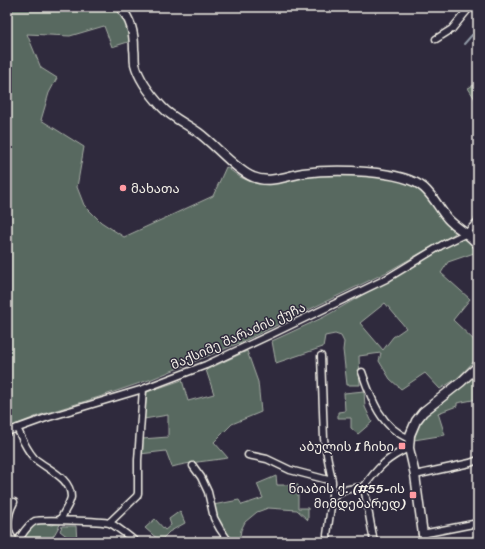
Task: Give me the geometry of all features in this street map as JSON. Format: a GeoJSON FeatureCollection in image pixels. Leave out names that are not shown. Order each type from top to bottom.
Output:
{"type":"FeatureCollection","features":[{"type":"Feature","properties":{"kind":"street"},"geometry":{"type":"LineString","coordinates":[[120,7],[131,23],[134,35],[135,64],[142,82],[162,108],[199,133],[242,171],[253,177],[273,180],[303,173],[346,170],[396,176],[409,180],[423,188],[448,219],[467,233],[478,245]]}},
{"type":"Feature","properties":{"kind":"street"},"geometry":{"type":"LineString","coordinates":[[436,39],[452,29],[470,7]]}},
{"type":"Feature","properties":{"kind":"street"},"geometry":{"type":"LineString","coordinates":[[467,233],[478,221]]}},
{"type":"Feature","properties":{"kind":"street","name":"მაქსიმე შარაძის ქუჩა"},"geometry":{"type":"LineString","coordinates":[[7,432],[46,418],[143,389],[206,365],[386,279],[442,245],[467,233]]}},
{"type":"Feature","properties":{"kind":"street"},"geometry":{"type":"LineString","coordinates":[[321,356],[324,439],[332,481],[332,499],[327,535],[328,542]]}},
{"type":"Feature","properties":{"kind":"street"},"geometry":{"type":"LineString","coordinates":[[478,366],[461,382],[422,412],[416,422],[410,439],[409,448],[415,475],[423,538],[478,523]]}},
{"type":"Feature","properties":{"kind":"street"},"geometry":{"type":"LineString","coordinates":[[362,372],[372,400],[380,414],[397,433],[410,439]]}},
{"type":"Feature","properties":{"kind":"street"},"geometry":{"type":"LineString","coordinates":[[109,523],[137,496],[138,493],[138,460],[143,389]]}},
{"type":"Feature","properties":{"kind":"street"},"geometry":{"type":"LineString","coordinates":[[17,428],[34,458],[60,476],[68,487],[71,498],[60,519]]}},
{"type":"Feature","properties":{"kind":"street"},"geometry":{"type":"LineString","coordinates":[[374,542],[364,487],[376,470],[392,456],[409,448]]}},
{"type":"Feature","properties":{"kind":"street"},"geometry":{"type":"LineString","coordinates":[[248,455],[267,459],[290,470],[332,481]]}},
{"type":"Feature","properties":{"kind":"street"},"geometry":{"type":"LineString","coordinates":[[415,475],[478,460]]}},
{"type":"Feature","properties":{"kind":"street"},"geometry":{"type":"LineString","coordinates":[[193,466],[201,477],[208,492],[214,518],[229,542]]}},
{"type":"Feature","properties":{"kind":"street"},"geometry":{"type":"LineString","coordinates":[[332,499],[337,493],[347,489],[364,487]]}},
{"type":"Feature","properties":{"kind":"street"},"geometry":{"type":"LineString","coordinates":[[14,502],[9,510],[9,528],[10,534],[17,542],[25,530],[37,520],[60,519],[109,523],[136,542]]}},
{"type":"Feature","properties":{"kind":"green space"},"geometry":{"type":"Polygon","coordinates":[[[7,7],[114,7],[126,21],[131,41],[112,47],[104,26],[70,36],[27,34],[41,68],[57,78],[49,93],[41,120],[84,147],[77,187],[84,205],[101,222],[124,237],[213,196],[226,167],[240,177],[251,182],[272,184],[318,174],[361,174],[404,182],[422,190],[429,198],[439,216],[447,224],[457,230],[454,234],[387,272],[244,341],[152,379],[40,415],[7,428],[7,7]]]}},
{"type":"Feature","properties":{"kind":"green space"},"geometry":{"type":"Polygon","coordinates":[[[478,83],[478,106],[468,88],[478,83]]]}},
{"type":"Feature","properties":{"kind":"green space"},"geometry":{"type":"Polygon","coordinates":[[[464,238],[470,240],[475,245],[477,252],[448,262],[441,273],[470,299],[453,320],[478,344],[478,357],[458,378],[440,389],[425,373],[401,389],[390,379],[379,361],[381,353],[359,356],[360,385],[347,385],[343,350],[344,342],[341,336],[335,334],[325,336],[323,347],[276,363],[272,341],[324,317],[464,238]],[[385,303],[360,323],[383,350],[393,337],[406,328],[385,303]]]}},
{"type":"Feature","properties":{"kind":"green space"},"geometry":{"type":"Polygon","coordinates":[[[247,351],[258,382],[261,412],[232,424],[214,442],[228,458],[172,467],[166,451],[140,454],[142,439],[168,437],[168,415],[144,419],[147,392],[182,380],[188,401],[214,394],[206,370],[247,351]]]}},
{"type":"Feature","properties":{"kind":"green space"},"geometry":{"type":"Polygon","coordinates":[[[476,373],[478,381],[478,399],[457,403],[457,406],[438,413],[445,435],[414,440],[417,429],[430,410],[476,373]]]}},
{"type":"Feature","properties":{"kind":"green space"},"geometry":{"type":"Polygon","coordinates":[[[364,391],[365,407],[372,422],[358,434],[351,428],[351,418],[338,418],[338,412],[345,411],[344,393],[364,391]]]}},
{"type":"Feature","properties":{"kind":"green space"},"geometry":{"type":"Polygon","coordinates":[[[276,476],[277,485],[298,485],[298,508],[308,508],[308,520],[297,510],[268,508],[257,512],[245,522],[241,530],[239,542],[232,542],[216,518],[213,505],[239,500],[242,505],[263,498],[257,484],[276,476]]]}},
{"type":"Feature","properties":{"kind":"green space"},"geometry":{"type":"Polygon","coordinates":[[[180,511],[185,523],[169,532],[160,541],[145,528],[155,519],[165,530],[171,525],[169,519],[180,511]]]}},
{"type":"Feature","properties":{"kind":"green space"},"geometry":{"type":"Polygon","coordinates":[[[37,522],[51,525],[61,523],[50,542],[22,542],[28,529],[37,522]]]}},
{"type":"Feature","properties":{"kind":"green space"},"geometry":{"type":"Polygon","coordinates":[[[62,526],[76,526],[77,542],[72,542],[60,531],[62,526]]]}},
{"type":"Feature","properties":{"kind":"waterway"},"geometry":{"type":"LineString","coordinates":[[464,44],[472,35],[478,34]]}},
{"type":"Feature","properties":{"kind":"place","name":"მახათა"},"geometry":{"type":"Point","coordinates":[123,188]}},
{"type":"Feature","properties":{"kind":"place","name":"აბულის I ჩიხი"},"geometry":{"type":"Point","coordinates":[402,446]}},
{"type":"Feature","properties":{"kind":"place","name":"ნიაბის ქ. (#55-ის მიმდებარედ)"},"geometry":{"type":"Point","coordinates":[413,495]}}]}
